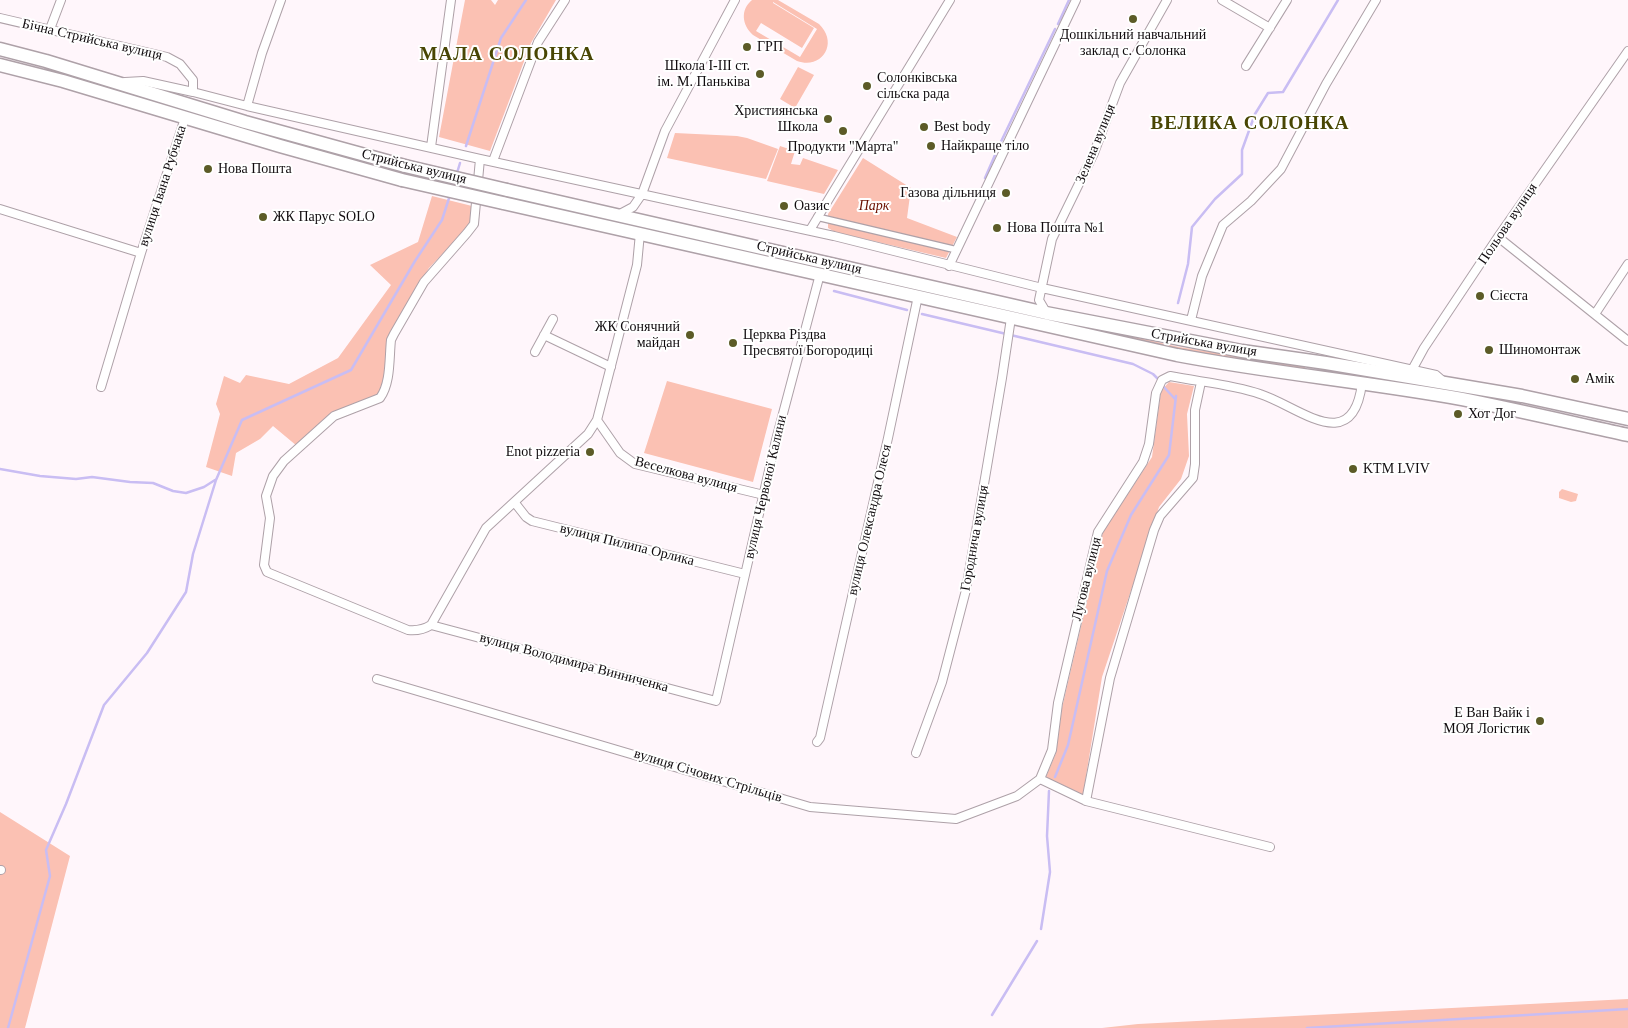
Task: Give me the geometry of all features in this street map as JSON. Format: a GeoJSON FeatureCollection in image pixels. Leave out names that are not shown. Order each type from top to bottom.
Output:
{"type":"FeatureCollection","features":[{"type":"Feature","properties":{"kind":"highway","name":"Стрийська вулиця"},"geometry":{"type":"LineString","coordinates":[[0,49],[245,122],[405,166],[1046,313],[1242,351],[1522,396],[1628,419]]}},
{"type":"Feature","properties":{"kind":"highway","name":"Стрийська вулиця"},"geometry":{"type":"LineString","coordinates":[[0,65],[63,81],[402,180],[918,296],[1009,328],[1510,409],[1628,435]]}},
{"type":"Feature","properties":{"kind":"street"},"geometry":{"type":"LineString","coordinates":[[50,29],[61,0]]}},
{"type":"Feature","properties":{"kind":"street"},"geometry":{"type":"LineString","coordinates":[[248,106],[262,53],[280,0]]}},
{"type":"Feature","properties":{"kind":"street"},"geometry":{"type":"LineString","coordinates":[[431,147],[451,0]]}},
{"type":"Feature","properties":{"kind":"street"},"geometry":{"type":"LineString","coordinates":[[493,161],[538,42],[565,0]]}},
{"type":"Feature","properties":{"kind":"street"},"geometry":{"type":"LineString","coordinates":[[618,215],[633,207],[642,194],[665,131],[735,0]]}},
{"type":"Feature","properties":{"kind":"street"},"geometry":{"type":"LineString","coordinates":[[810,230],[950,0]]}},
{"type":"Feature","properties":{"kind":"street"},"geometry":{"type":"LineString","coordinates":[[949,266],[1076,0]]}},
{"type":"Feature","properties":{"kind":"street","name":"Зелена вулиця"},"geometry":{"type":"LineString","coordinates":[[1046,313],[1040,304],[1050,244],[1094,153],[1120,82],[1167,0]]}},
{"type":"Feature","properties":{"kind":"street"},"geometry":{"type":"LineString","coordinates":[[1222,0],[1270,28]]}},
{"type":"Feature","properties":{"kind":"street"},"geometry":{"type":"LineString","coordinates":[[1246,66],[1287,0]]}},
{"type":"Feature","properties":{"kind":"street"},"geometry":{"type":"LineString","coordinates":[[1191,320],[1202,276],[1223,225],[1251,201],[1282,169],[1326,84],[1376,0]]}},
{"type":"Feature","properties":{"kind":"street","name":"Бічна Стрийська вулиця"},"geometry":{"type":"LineString","coordinates":[[0,18],[167,57],[180,64],[194,80],[193,92]]}},
{"type":"Feature","properties":{"kind":"street","name":"Польова вулиця"},"geometry":{"type":"LineString","coordinates":[[1412,370],[1424,348],[1498,237],[1628,51]]}},
{"type":"Feature","properties":{"kind":"street"},"geometry":{"type":"LineString","coordinates":[[114,82],[143,81],[493,161],[810,230],[1041,291],[1191,320],[1439,376],[1444,383]]}},
{"type":"Feature","properties":{"kind":"street","name":"вулиця Івана Рубчака"},"geometry":{"type":"LineString","coordinates":[[102,387],[141,253],[185,118]]}},
{"type":"Feature","properties":{"kind":"street"},"geometry":{"type":"LineString","coordinates":[[480,158],[474,224],[424,282],[394,334],[391,340],[384,392],[380,398],[334,416],[284,461],[273,476],[266,496],[270,518],[264,565],[267,572],[408,630],[426,629],[431,624],[486,528],[588,434],[597,420],[637,265],[640,233]]}},
{"type":"Feature","properties":{"kind":"street"},"geometry":{"type":"LineString","coordinates":[[633,207],[637,216],[646,221]]}},
{"type":"Feature","properties":{"kind":"street","name":"вулиця Івана Рубчака"},"geometry":{"type":"LineString","coordinates":[[0,209],[141,253]]}},
{"type":"Feature","properties":{"kind":"street"},"geometry":{"type":"LineString","coordinates":[[818,217],[957,250]]}},
{"type":"Feature","properties":{"kind":"street"},"geometry":{"type":"LineString","coordinates":[[1498,237],[1628,340]]}},
{"type":"Feature","properties":{"kind":"street"},"geometry":{"type":"LineString","coordinates":[[1595,314],[1628,264]]}},
{"type":"Feature","properties":{"kind":"street","name":"вулиця Червоної Калини"},"geometry":{"type":"LineString","coordinates":[[716,702],[776,440],[820,274]]}},
{"type":"Feature","properties":{"kind":"street"},"geometry":{"type":"LineString","coordinates":[[1022,307],[1033,303],[1041,291]]}},
{"type":"Feature","properties":{"kind":"street","name":"вулиця Олександра Олеся"},"geometry":{"type":"LineString","coordinates":[[817,742],[820,738],[888,438],[918,296]]}},
{"type":"Feature","properties":{"kind":"street"},"geometry":{"type":"LineString","coordinates":[[535,352],[553,319]]}},
{"type":"Feature","properties":{"kind":"street","name":"Городнича вулиця"},"geometry":{"type":"LineString","coordinates":[[916,752],[942,682],[966,590],[1009,328]]}},
{"type":"Feature","properties":{"kind":"street"},"geometry":{"type":"LineString","coordinates":[[544,335],[611,367]]}},
{"type":"Feature","properties":{"kind":"street","name":"Лугова вулиця"},"geometry":{"type":"LineString","coordinates":[[1040,779],[1052,750],[1058,703],[1098,532],[1143,462],[1149,444],[1156,393],[1162,380],[1170,376],[1239,387],[1262,394],[1310,418],[1323,422],[1346,420],[1357,408],[1362,384]]}},
{"type":"Feature","properties":{"kind":"street"},"geometry":{"type":"LineString","coordinates":[[1086,801],[1110,678],[1154,530],[1160,516],[1193,478],[1195,464],[1195,410],[1201,382]]}},
{"type":"Feature","properties":{"kind":"street","name":"Веселкова вулиця"},"geometry":{"type":"LineString","coordinates":[[597,420],[620,453],[635,464],[764,495]]}},
{"type":"Feature","properties":{"kind":"street","name":"вулиця Пилипа Орлика"},"geometry":{"type":"LineString","coordinates":[[515,503],[526,517],[532,521],[746,574]]}},
{"type":"Feature","properties":{"kind":"street","name":"вулиця Володимира Винниченка"},"geometry":{"type":"LineString","coordinates":[[431,624],[716,702]]}},
{"type":"Feature","properties":{"kind":"street","name":"вулиця Січових Стрільців"},"geometry":{"type":"LineString","coordinates":[[377,678],[810,807],[956,818],[1017,796],[1040,779]]}},
{"type":"Feature","properties":{"kind":"street"},"geometry":{"type":"LineString","coordinates":[[1040,779],[1086,801],[1270,847]]}},
{"type":"Feature","properties":{"kind":"green space"},"geometry":{"type":"Polygon","coordinates":[[[465,0],[491,0],[495,5],[498,0],[556,0],[531,43],[490,151],[439,137],[465,0]]]}},
{"type":"Feature","properties":{"kind":"green space"},"geometry":{"type":"Polygon","coordinates":[[[752,0],[778,0],[819,24],[825,31],[828,39],[825,53],[814,62],[797,61],[753,35],[749,31],[744,18],[748,4],[752,0]],[[773,2],[814,28],[802,48],[761,23],[756,31],[800,57],[817,29],[773,2]]]}},
{"type":"Feature","properties":{"kind":"green space"},"geometry":{"type":"Polygon","coordinates":[[[47,67],[398,170],[397,173],[291,144],[47,70],[47,67]]]}},
{"type":"Feature","properties":{"kind":"green space"},"geometry":{"type":"Polygon","coordinates":[[[798,67],[814,75],[795,108],[780,99],[798,67]]]}},
{"type":"Feature","properties":{"kind":"green space"},"geometry":{"type":"Polygon","coordinates":[[[675,133],[737,136],[778,149],[766,179],[667,158],[675,133]]]}},
{"type":"Feature","properties":{"kind":"green space"},"geometry":{"type":"Polygon","coordinates":[[[780,146],[795,151],[791,164],[800,165],[803,158],[838,170],[824,194],[767,181],[780,146]]]}},
{"type":"Feature","properties":{"kind":"green space","name":"Парк"},"geometry":{"type":"Polygon","coordinates":[[[863,158],[911,188],[907,218],[957,237],[946,258],[835,232],[828,228],[828,214],[863,158]]]}},
{"type":"Feature","properties":{"kind":"green space"},"geometry":{"type":"Polygon","coordinates":[[[506,195],[838,270],[838,272],[505,198],[506,195]]]}},
{"type":"Feature","properties":{"kind":"green space"},"geometry":{"type":"Polygon","coordinates":[[[432,196],[472,206],[471,224],[429,268],[388,336],[384,382],[378,396],[336,412],[297,446],[273,426],[260,439],[236,453],[232,476],[206,467],[220,414],[216,404],[224,376],[240,383],[246,375],[289,384],[338,358],[391,285],[370,265],[418,242],[432,196]]]}},
{"type":"Feature","properties":{"kind":"green space"},"geometry":{"type":"Polygon","coordinates":[[[843,271],[1179,347],[1305,367],[1304,371],[1178,351],[842,274],[843,271]]]}},
{"type":"Feature","properties":{"kind":"green space"},"geometry":{"type":"Polygon","coordinates":[[[667,381],[772,409],[753,482],[644,453],[667,381]]]}},
{"type":"Feature","properties":{"kind":"green space"},"geometry":{"type":"Polygon","coordinates":[[[1169,382],[1194,386],[1187,414],[1189,456],[1181,479],[1159,507],[1102,677],[1083,795],[1046,777],[1056,753],[1062,708],[1103,532],[1152,457],[1161,391],[1169,382]]]}},
{"type":"Feature","properties":{"kind":"green space"},"geometry":{"type":"Polygon","coordinates":[[[1562,489],[1578,494],[1576,501],[1571,502],[1559,498],[1559,492],[1562,489]]]}},
{"type":"Feature","properties":{"kind":"green space"},"geometry":{"type":"Polygon","coordinates":[[[0,812],[70,856],[25,1028],[0,1028],[0,812]]]}},
{"type":"Feature","properties":{"kind":"green space"},"geometry":{"type":"Polygon","coordinates":[[[1628,999],[1628,1028],[1102,1028],[1138,1024],[1628,999]]]}},
{"type":"Feature","properties":{"kind":"waterway"},"geometry":{"type":"LineString","coordinates":[[466,146],[501,38],[526,0]]}},
{"type":"Feature","properties":{"kind":"waterway"},"geometry":{"type":"LineString","coordinates":[[1058,24],[1069,0]]}},
{"type":"Feature","properties":{"kind":"waterway"},"geometry":{"type":"LineString","coordinates":[[1178,303],[1188,264],[1192,227],[1215,199],[1242,174],[1242,150],[1255,114],[1268,93],[1283,92],[1338,0]]}},
{"type":"Feature","properties":{"kind":"waterway"},"geometry":{"type":"LineString","coordinates":[[997,150],[1055,29]]}},
{"type":"Feature","properties":{"kind":"waterway"},"geometry":{"type":"LineString","coordinates":[[985,178],[995,155]]}},
{"type":"Feature","properties":{"kind":"waterway"},"geometry":{"type":"LineString","coordinates":[[457,173],[460,163]]}},
{"type":"Feature","properties":{"kind":"waterway"},"geometry":{"type":"LineString","coordinates":[[8,1028],[50,876],[46,850],[104,705],[147,653],[186,592],[193,554],[216,480],[242,420],[351,370],[415,261],[442,220],[450,195]]}},
{"type":"Feature","properties":{"kind":"waterway"},"geometry":{"type":"LineString","coordinates":[[834,291],[907,310]]}},
{"type":"Feature","properties":{"kind":"waterway"},"geometry":{"type":"LineString","coordinates":[[922,314],[1133,364],[1153,374],[1159,380]]}},
{"type":"Feature","properties":{"kind":"waterway"},"geometry":{"type":"LineString","coordinates":[[1162,385],[1175,399]]}},
{"type":"Feature","properties":{"kind":"waterway"},"geometry":{"type":"LineString","coordinates":[[1055,777],[1068,745],[1107,571],[1131,515],[1169,455],[1176,396]]}},
{"type":"Feature","properties":{"kind":"waterway"},"geometry":{"type":"LineString","coordinates":[[0,469],[40,476],[76,479],[92,477],[153,483],[173,491],[186,493],[204,487],[215,480]]}},
{"type":"Feature","properties":{"kind":"waterway"},"geometry":{"type":"LineString","coordinates":[[1041,929],[1050,872],[1047,836],[1049,791]]}},
{"type":"Feature","properties":{"kind":"waterway"},"geometry":{"type":"LineString","coordinates":[[992,1015],[1037,941]]}},
{"type":"Feature","properties":{"kind":"waterway"},"geometry":{"type":"LineString","coordinates":[[1307,1028],[1628,1009]]}},
{"type":"Feature","properties":{"kind":"place","name":"Дошкільний навчальний заклад с. Солонка"},"geometry":{"type":"Point","coordinates":[1133,19]}},
{"type":"Feature","properties":{"kind":"place","name":"ГРП"},"geometry":{"type":"Point","coordinates":[747,47]}},
{"type":"Feature","properties":{"kind":"place","name":"Школа І-ІІІ ст. ім. М. Паньківа"},"geometry":{"type":"Point","coordinates":[760,74]}},
{"type":"Feature","properties":{"kind":"place","name":"Солонківська сільска рада"},"geometry":{"type":"Point","coordinates":[867,86]}},
{"type":"Feature","properties":{"kind":"place","name":"Християнська Школа"},"geometry":{"type":"Point","coordinates":[828,119]}},
{"type":"Feature","properties":{"kind":"place","name":"Best body"},"geometry":{"type":"Point","coordinates":[924,127]}},
{"type":"Feature","properties":{"kind":"place","name":"Продукти \"Марта\""},"geometry":{"type":"Point","coordinates":[843,131]}},
{"type":"Feature","properties":{"kind":"place","name":"Найкраще тіло"},"geometry":{"type":"Point","coordinates":[931,146]}},
{"type":"Feature","properties":{"kind":"place","name":"Нова Пошта"},"geometry":{"type":"Point","coordinates":[208,169]}},
{"type":"Feature","properties":{"kind":"place","name":"Газова дільниця"},"geometry":{"type":"Point","coordinates":[1006,193]}},
{"type":"Feature","properties":{"kind":"place","name":"Оазис"},"geometry":{"type":"Point","coordinates":[784,206]}},
{"type":"Feature","properties":{"kind":"place","name":"ЖК Парус SOLO"},"geometry":{"type":"Point","coordinates":[263,217]}},
{"type":"Feature","properties":{"kind":"place","name":"Нова Пошта №1"},"geometry":{"type":"Point","coordinates":[997,228]}},
{"type":"Feature","properties":{"kind":"place","name":"Сієста"},"geometry":{"type":"Point","coordinates":[1480,296]}},
{"type":"Feature","properties":{"kind":"place","name":"ЖК Сонячний майдан"},"geometry":{"type":"Point","coordinates":[690,335]}},
{"type":"Feature","properties":{"kind":"place","name":"Церква Різдва Пресвятої Богородиці"},"geometry":{"type":"Point","coordinates":[733,343]}},
{"type":"Feature","properties":{"kind":"place","name":"Шиномонтаж"},"geometry":{"type":"Point","coordinates":[1489,350]}},
{"type":"Feature","properties":{"kind":"place","name":"Амік"},"geometry":{"type":"Point","coordinates":[1575,379]}},
{"type":"Feature","properties":{"kind":"place","name":"Хот Дог"},"geometry":{"type":"Point","coordinates":[1458,414]}},
{"type":"Feature","properties":{"kind":"place","name":"Enot pizzeria"},"geometry":{"type":"Point","coordinates":[590,452]}},
{"type":"Feature","properties":{"kind":"place","name":"KTM LVIV"},"geometry":{"type":"Point","coordinates":[1353,469]}},
{"type":"Feature","properties":{"kind":"place","name":"Е Ван Вайк і МОЯ Логістик"},"geometry":{"type":"Point","coordinates":[1540,721]}},
{"type":"Feature","properties":{"kind":"district","name":"МАЛА СОЛОНКА"},"geometry":{"type":"Point","coordinates":[507,55]}},
{"type":"Feature","properties":{"kind":"district","name":"ВЕЛИКА СОЛОНКА"},"geometry":{"type":"Point","coordinates":[1250,124]}}]}
